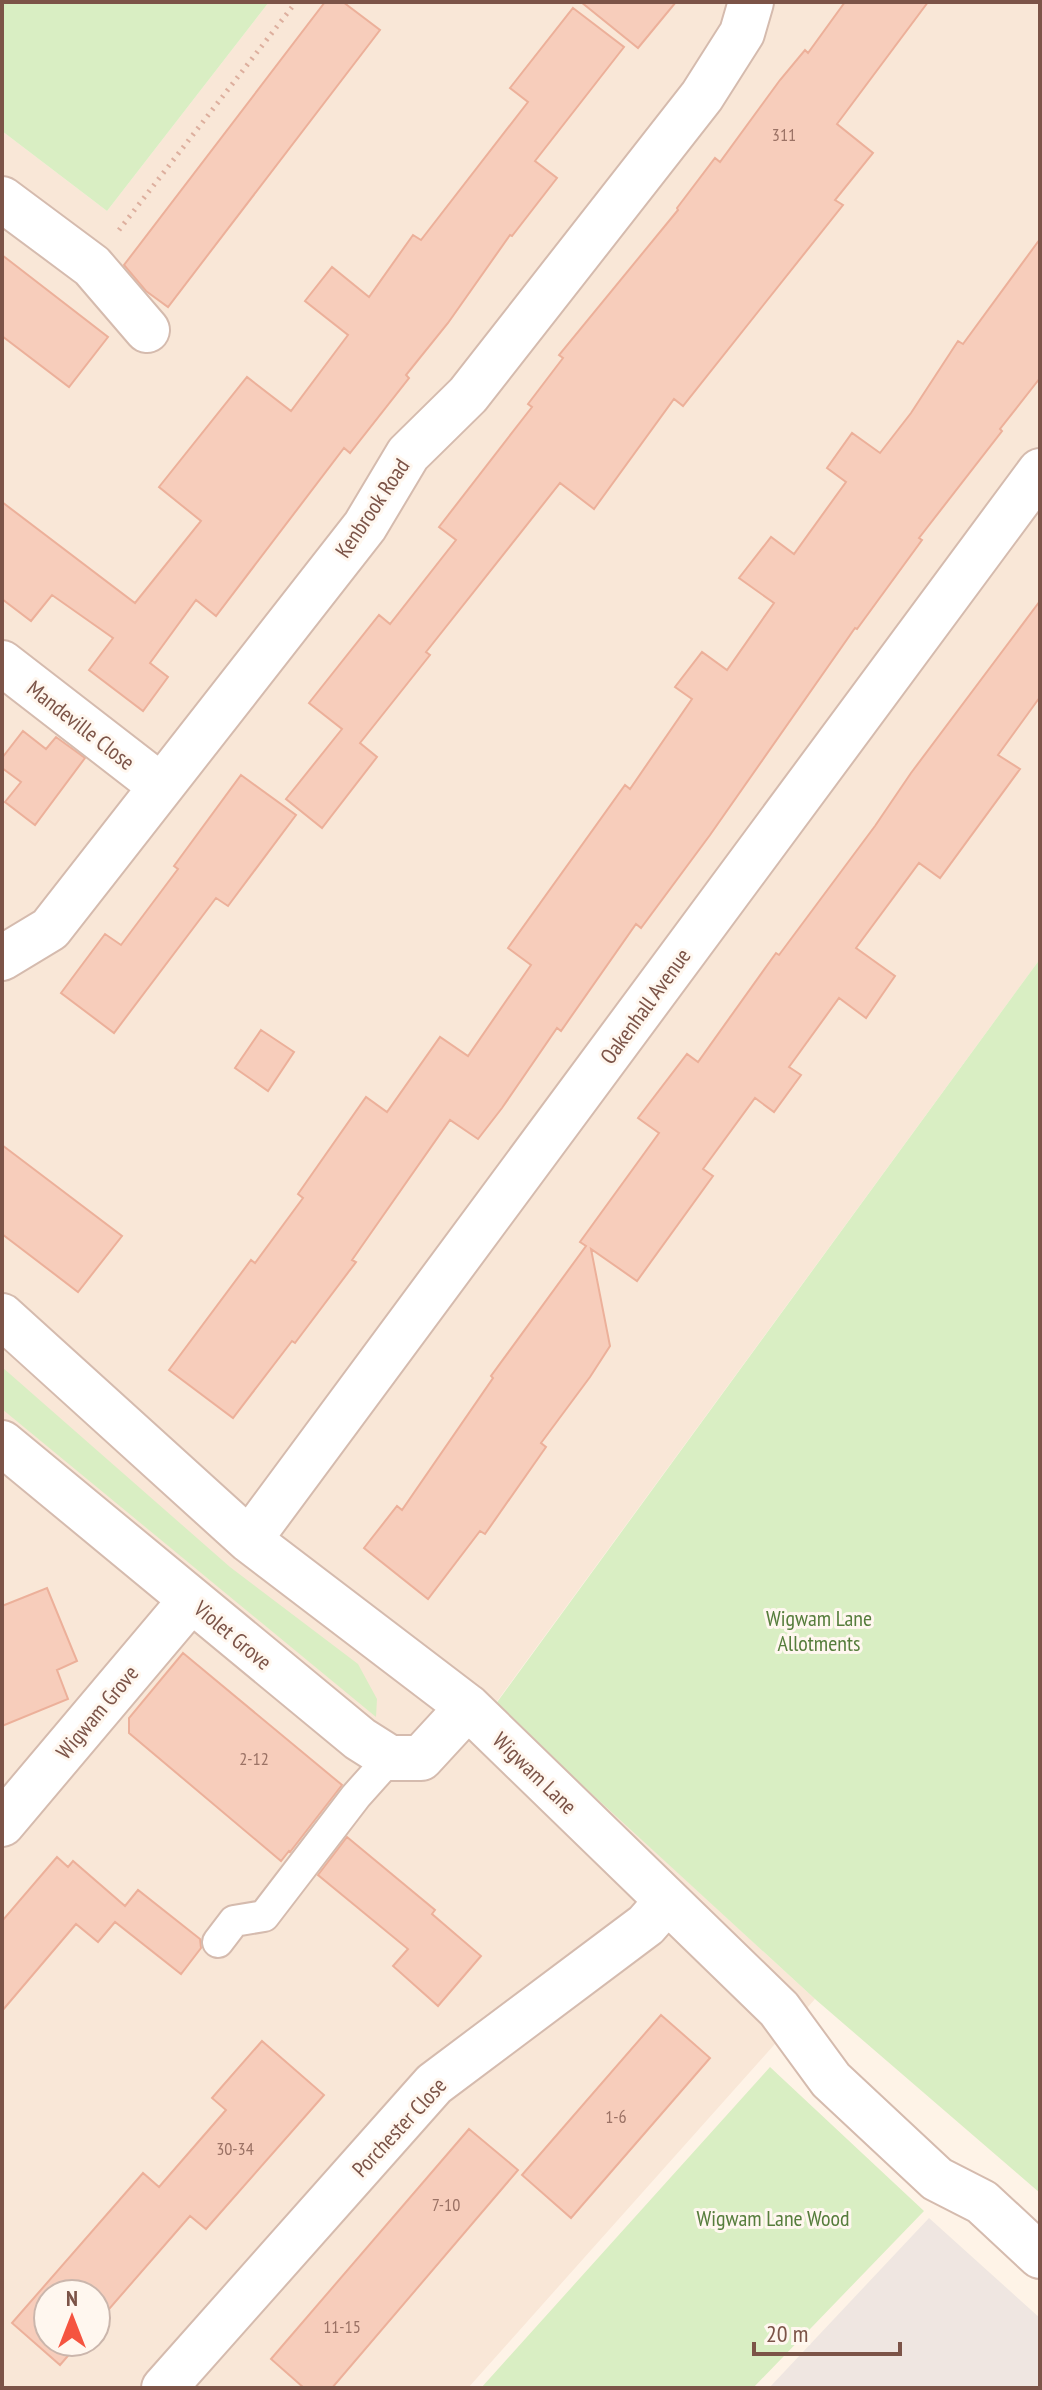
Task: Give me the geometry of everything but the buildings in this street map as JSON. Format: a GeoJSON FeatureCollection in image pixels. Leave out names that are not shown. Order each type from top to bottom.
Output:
{"type":"FeatureCollection","features":[{"type":"Feature","properties":{"kind":"street","name":"Kenbrook Road"},"geometry":{"type":"LineString","coordinates":[[2,958],[50,929],[365,526],[408,454],[468,395],[702,96],[742,33],[751,2]]}},
{"type":"Feature","properties":{"kind":"street"},"geometry":{"type":"LineString","coordinates":[[2,199],[92,266],[147,330]]}},
{"type":"Feature","properties":{"kind":"street","name":"Oakenhall Avenue"},"geometry":{"type":"LineString","coordinates":[[249,1540],[1040,471]]}},
{"type":"Feature","properties":{"kind":"street","name":"Mandeville Close"},"geometry":{"type":"LineString","coordinates":[[2,663],[161,786]]}},
{"type":"Feature","properties":{"kind":"street","name":"Wigwam Lane"},"geometry":{"type":"LineString","coordinates":[[2,1316],[249,1540],[468,1707],[779,2009],[831,2080],[937,2179],[982,2202],[1040,2256]]}},
{"type":"Feature","properties":{"kind":"street","name":"Violet Grove"},"geometry":{"type":"LineString","coordinates":[[2,1443],[360,1739],[390,1758]]}},
{"type":"Feature","properties":{"kind":"street","name":"Wigwam Grove"},"geometry":{"type":"LineString","coordinates":[[2,1824],[191,1600]]}},
{"type":"Feature","properties":{"kind":"street"},"geometry":{"type":"LineString","coordinates":[[390,1758],[421,1758],[468,1707]]}},
{"type":"Feature","properties":{"kind":"street","name":"Porchester Close"},"geometry":{"type":"LineString","coordinates":[[164,2388],[434,2084],[646,1925],[667,1901]]}},
{"type":"Feature","properties":{"kind":"lane"},"geometry":{"type":"LineString","coordinates":[[218,1942],[234,1921],[264,1916],[356,1796],[390,1758]]}},
{"type":"Feature","properties":{"kind":"path"},"geometry":{"type":"LineString","coordinates":[[92,266],[296,2]]}},
{"type":"Feature","properties":{"kind":"shaded area"},"geometry":{"type":"Polygon","coordinates":[[[269,2],[1040,2],[1040,959],[495,1704],[815,1999],[468,2388],[2,2388],[2,131],[107,211],[269,2]]]}},
{"type":"Feature","properties":{"kind":"shaded area"},"geometry":{"type":"Polygon","coordinates":[[[929,2218],[1040,2318],[1040,2388],[769,2388],[929,2218]]]}},
{"type":"Feature","properties":{"kind":"green space"},"geometry":{"type":"Polygon","coordinates":[[[2,2],[269,2],[107,211],[2,131],[2,2]]]}},
{"type":"Feature","properties":{"kind":"green space","name":"Wigwam Lane Allotments"},"geometry":{"type":"Polygon","coordinates":[[[1040,959],[1040,2193],[815,1999],[495,1705],[1040,959]]]}},
{"type":"Feature","properties":{"kind":"green space"},"geometry":{"type":"Polygon","coordinates":[[[2,1367],[230,1567],[358,1664],[377,1699],[376,1717],[2,1409],[2,1367]]]}},
{"type":"Feature","properties":{"kind":"green space","name":"Wigwam Lane Wood"},"geometry":{"type":"Polygon","coordinates":[[[770,2067],[924,2211],[753,2388],[481,2388],[770,2067]]]}}]}
